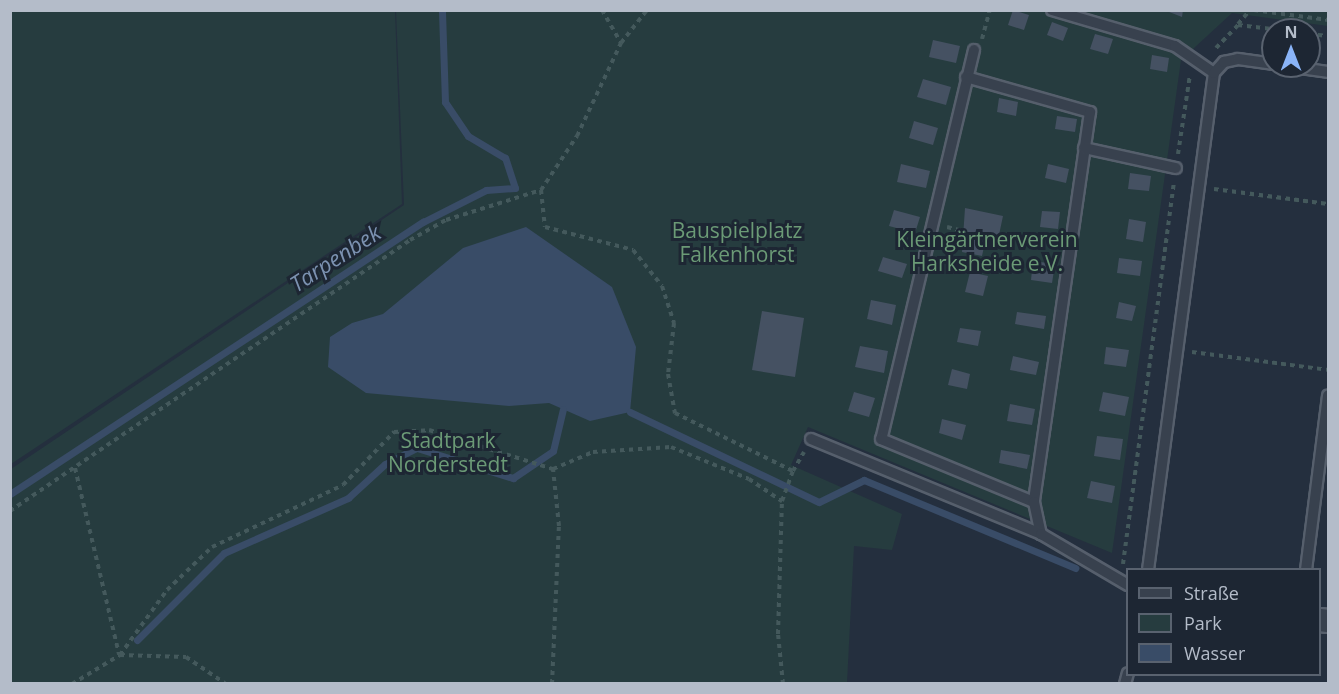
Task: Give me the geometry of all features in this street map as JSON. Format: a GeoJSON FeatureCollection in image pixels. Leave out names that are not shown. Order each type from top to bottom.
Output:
{"type":"FeatureCollection","features":[{"type":"Feature","properties":{"kind":"lane"},"geometry":{"type":"LineString","coordinates":[[1052,10],[1175,46],[1214,74]]}},
{"type":"Feature","properties":{"kind":"lane"},"geometry":{"type":"LineString","coordinates":[[974,50],[881,439],[1034,502]]}},
{"type":"Feature","properties":{"kind":"lane"},"geometry":{"type":"LineString","coordinates":[[1148,568],[1150,533],[1214,74],[1224,62],[1238,59],[1261,62]]}},
{"type":"Feature","properties":{"kind":"lane"},"geometry":{"type":"LineString","coordinates":[[966,77],[1090,112],[1034,502],[1041,534]]}},
{"type":"Feature","properties":{"kind":"lane"},"geometry":{"type":"LineString","coordinates":[[1084,148],[1176,168]]}},
{"type":"Feature","properties":{"kind":"lane"},"geometry":{"type":"LineString","coordinates":[[1306,568],[1329,395]]}},
{"type":"Feature","properties":{"kind":"lane"},"geometry":{"type":"LineString","coordinates":[[811,439],[1041,534],[1124,583]]}},
{"type":"Feature","properties":{"kind":"path"},"geometry":{"type":"LineString","coordinates":[[602,10],[621,43]]}},
{"type":"Feature","properties":{"kind":"path"},"geometry":{"type":"LineString","coordinates":[[10,511],[410,240],[446,220],[541,190],[580,132],[621,43],[646,10]]}},
{"type":"Feature","properties":{"kind":"path"},"geometry":{"type":"LineString","coordinates":[[974,50],[990,10]]}},
{"type":"Feature","properties":{"kind":"path"},"geometry":{"type":"LineString","coordinates":[[1124,583],[1152,346],[1188,78],[1252,10],[1329,20]]}},
{"type":"Feature","properties":{"kind":"path"},"geometry":{"type":"LineString","coordinates":[[1238,25],[1261,28]]}},
{"type":"Feature","properties":{"kind":"path"},"geometry":{"type":"LineString","coordinates":[[1174,184],[1329,204]]}},
{"type":"Feature","properties":{"kind":"path"},"geometry":{"type":"LineString","coordinates":[[541,190],[545,227],[633,250],[662,286],[674,323],[668,374],[675,413],[793,471]]}},
{"type":"Feature","properties":{"kind":"path"},"geometry":{"type":"LineString","coordinates":[[1152,346],[1329,370]]}},
{"type":"Feature","properties":{"kind":"path"},"geometry":{"type":"LineString","coordinates":[[72,684],[120,655],[167,590],[213,547],[343,485],[394,432],[429,430],[520,463],[553,469],[593,452],[671,447],[749,479],[782,501]]}},
{"type":"Feature","properties":{"kind":"path"},"geometry":{"type":"LineString","coordinates":[[783,684],[778,634],[782,501],[801,457]]}},
{"type":"Feature","properties":{"kind":"path"},"geometry":{"type":"LineString","coordinates":[[75,468],[120,655]]}},
{"type":"Feature","properties":{"kind":"path"},"geometry":{"type":"LineString","coordinates":[[552,684],[559,526],[553,469]]}},
{"type":"Feature","properties":{"kind":"path"},"geometry":{"type":"LineString","coordinates":[[120,655],[186,657],[226,684]]}},
{"type":"Feature","properties":{"kind":"green space"},"geometry":{"type":"Polygon","coordinates":[[[11,10],[395,11],[402,204],[11,464],[11,10]]]}},
{"type":"Feature","properties":{"kind":"green space","name":"Stadtpark Norderstedt"},"geometry":{"type":"Polygon","coordinates":[[[396,11],[1328,11],[1328,26],[1321,25],[1321,18],[1269,18],[1232,13],[1181,60],[1112,553],[808,427],[791,465],[902,514],[892,550],[854,546],[847,683],[11,684],[11,469],[404,205],[396,11]]]}},
{"type":"Feature","properties":{"kind":"water"},"geometry":{"type":"Polygon","coordinates":[[[526,227],[612,287],[636,347],[630,412],[590,421],[549,403],[509,406],[366,393],[328,367],[330,337],[352,323],[383,314],[463,248],[526,227]]]}},
{"type":"Feature","properties":{"kind":"building"},"geometry":{"type":"Polygon","coordinates":[[[1013,10],[1029,15],[1024,30],[1008,25],[1013,10]]]}},
{"type":"Feature","properties":{"kind":"building"},"geometry":{"type":"Polygon","coordinates":[[[1164,10],[1183,10],[1182,17],[1164,10]]]}},
{"type":"Feature","properties":{"kind":"building"},"geometry":{"type":"Polygon","coordinates":[[[1052,22],[1068,28],[1063,41],[1047,35],[1052,22]]]}},
{"type":"Feature","properties":{"kind":"building"},"geometry":{"type":"Polygon","coordinates":[[[1095,34],[1113,39],[1108,54],[1090,49],[1095,34]]]}},
{"type":"Feature","properties":{"kind":"building"},"geometry":{"type":"Polygon","coordinates":[[[933,40],[960,46],[956,63],[929,57],[933,40]]]}},
{"type":"Feature","properties":{"kind":"building"},"geometry":{"type":"Polygon","coordinates":[[[1152,55],[1169,58],[1167,72],[1150,69],[1152,55]]]}},
{"type":"Feature","properties":{"kind":"building"},"geometry":{"type":"Polygon","coordinates":[[[923,79],[951,87],[946,105],[917,97],[923,79]]]}},
{"type":"Feature","properties":{"kind":"building"},"geometry":{"type":"Polygon","coordinates":[[[999,98],[1018,102],[1016,116],[997,112],[999,98]]]}},
{"type":"Feature","properties":{"kind":"building"},"geometry":{"type":"Polygon","coordinates":[[[1057,116],[1077,119],[1075,132],[1055,129],[1057,116]]]}},
{"type":"Feature","properties":{"kind":"building"},"geometry":{"type":"Polygon","coordinates":[[[914,121],[938,128],[933,145],[909,138],[914,121]]]}},
{"type":"Feature","properties":{"kind":"building"},"geometry":{"type":"Polygon","coordinates":[[[901,164],[930,171],[926,188],[897,182],[901,164]]]}},
{"type":"Feature","properties":{"kind":"building"},"geometry":{"type":"Polygon","coordinates":[[[1048,164],[1069,169],[1066,183],[1045,178],[1048,164]]]}},
{"type":"Feature","properties":{"kind":"building"},"geometry":{"type":"Polygon","coordinates":[[[1130,173],[1151,176],[1149,191],[1128,189],[1130,173]]]}},
{"type":"Feature","properties":{"kind":"building"},"geometry":{"type":"Polygon","coordinates":[[[965,208],[1003,216],[999,235],[987,233],[982,256],[962,252],[965,208]]]}},
{"type":"Feature","properties":{"kind":"building"},"geometry":{"type":"Polygon","coordinates":[[[894,210],[920,217],[915,233],[889,226],[894,210]]]}},
{"type":"Feature","properties":{"kind":"building"},"geometry":{"type":"Polygon","coordinates":[[[1042,211],[1060,212],[1058,229],[1040,227],[1042,211]]]}},
{"type":"Feature","properties":{"kind":"building"},"geometry":{"type":"Polygon","coordinates":[[[1129,219],[1146,222],[1143,242],[1126,239],[1129,219]]]}},
{"type":"Feature","properties":{"kind":"building"},"geometry":{"type":"Polygon","coordinates":[[[883,257],[907,264],[902,278],[878,271],[883,257]]]}},
{"type":"Feature","properties":{"kind":"building"},"geometry":{"type":"Polygon","coordinates":[[[1119,258],[1142,261],[1140,276],[1117,273],[1119,258]]]}},
{"type":"Feature","properties":{"kind":"building"},"geometry":{"type":"Polygon","coordinates":[[[1033,261],[1055,264],[1052,283],[1031,280],[1033,261]]]}},
{"type":"Feature","properties":{"kind":"building"},"geometry":{"type":"Polygon","coordinates":[[[970,272],[988,276],[983,296],[965,292],[970,272]]]}},
{"type":"Feature","properties":{"kind":"building"},"geometry":{"type":"Polygon","coordinates":[[[871,300],[896,305],[892,325],[867,319],[871,300]]]}},
{"type":"Feature","properties":{"kind":"building"},"geometry":{"type":"Polygon","coordinates":[[[1119,302],[1136,306],[1132,321],[1116,318],[1119,302]]]}},
{"type":"Feature","properties":{"kind":"building"},"geometry":{"type":"Polygon","coordinates":[[[762,311],[804,318],[795,377],[752,370],[762,311]]]}},
{"type":"Feature","properties":{"kind":"building"},"geometry":{"type":"Polygon","coordinates":[[[1017,312],[1046,316],[1044,329],[1015,324],[1017,312]]]}},
{"type":"Feature","properties":{"kind":"building"},"geometry":{"type":"Polygon","coordinates":[[[960,328],[981,331],[978,346],[957,342],[960,328]]]}},
{"type":"Feature","properties":{"kind":"building"},"geometry":{"type":"Polygon","coordinates":[[[860,346],[888,351],[884,373],[855,367],[860,346]]]}},
{"type":"Feature","properties":{"kind":"building"},"geometry":{"type":"Polygon","coordinates":[[[1106,347],[1129,350],[1126,367],[1104,364],[1106,347]]]}},
{"type":"Feature","properties":{"kind":"building"},"geometry":{"type":"Polygon","coordinates":[[[1013,356],[1039,362],[1036,375],[1010,370],[1013,356]]]}},
{"type":"Feature","properties":{"kind":"building"},"geometry":{"type":"Polygon","coordinates":[[[952,369],[970,374],[967,389],[948,385],[952,369]]]}},
{"type":"Feature","properties":{"kind":"building"},"geometry":{"type":"Polygon","coordinates":[[[854,392],[875,398],[869,417],[848,411],[854,392]]]}},
{"type":"Feature","properties":{"kind":"building"},"geometry":{"type":"Polygon","coordinates":[[[1103,392],[1129,397],[1125,416],[1099,411],[1103,392]]]}},
{"type":"Feature","properties":{"kind":"building"},"geometry":{"type":"Polygon","coordinates":[[[1010,404],[1035,409],[1032,425],[1007,421],[1010,404]]]}},
{"type":"Feature","properties":{"kind":"building"},"geometry":{"type":"Polygon","coordinates":[[[942,419],[966,425],[962,440],[939,433],[942,419]]]}},
{"type":"Feature","properties":{"kind":"building"},"geometry":{"type":"Polygon","coordinates":[[[1097,436],[1123,439],[1120,460],[1094,456],[1097,436]]]}},
{"type":"Feature","properties":{"kind":"building"},"geometry":{"type":"Polygon","coordinates":[[[1001,450],[1030,455],[1027,469],[999,463],[1001,450]]]}},
{"type":"Feature","properties":{"kind":"building"},"geometry":{"type":"Polygon","coordinates":[[[1091,481],[1115,486],[1112,503],[1087,498],[1091,481]]]}},
{"type":"Feature","properties":{"kind":"waterway","name":"Tarpenbek"},"geometry":{"type":"LineString","coordinates":[[10,494],[423,222],[486,190],[515,188],[505,158],[468,136],[445,102],[442,10]]}},
{"type":"Feature","properties":{"kind":"waterway"},"geometry":{"type":"LineString","coordinates":[[137,640],[224,553],[348,498],[385,464],[417,448],[513,478],[553,451],[563,409]]}},
{"type":"Feature","properties":{"kind":"waterway"},"geometry":{"type":"LineString","coordinates":[[630,412],[819,502],[864,480],[1075,568]]}},
{"type":"Feature","properties":{"kind":"park label","name":"Bauspielplatz Falkenhorst"},"geometry":{"type":"Point","coordinates":[737,242]}},
{"type":"Feature","properties":{"kind":"park label","name":"Kleingärtnerverein Harksheide e.V."},"geometry":{"type":"Point","coordinates":[987,251]}}]}
